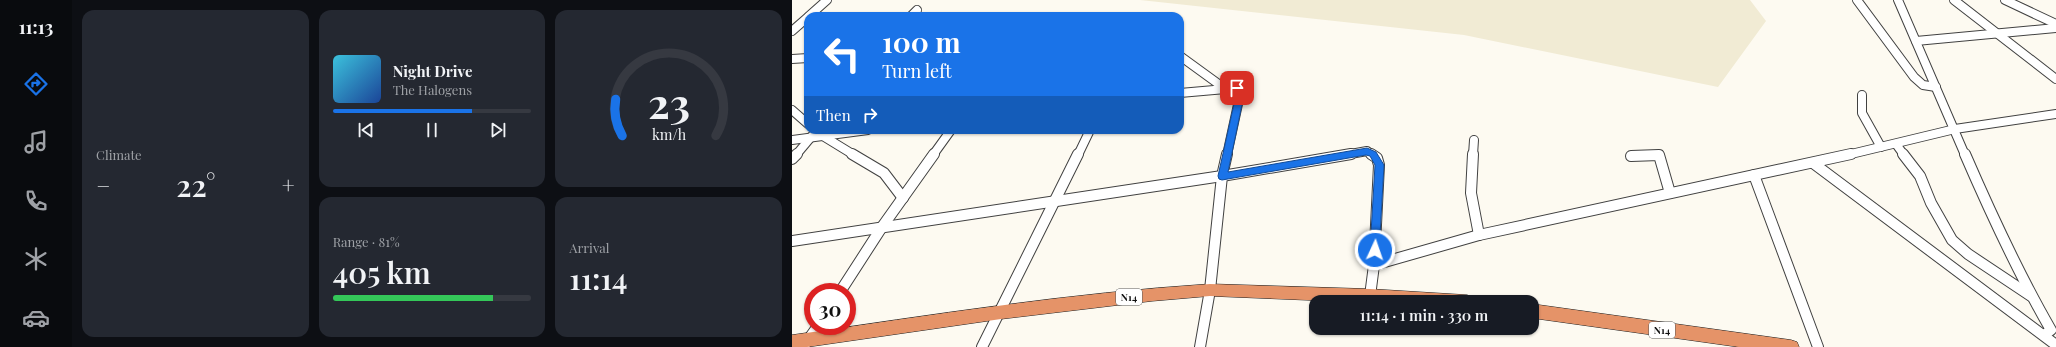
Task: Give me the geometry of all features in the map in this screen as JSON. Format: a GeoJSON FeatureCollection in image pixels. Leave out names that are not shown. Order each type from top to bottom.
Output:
{"type":"FeatureCollection","features":[{"type":"Feature","properties":{"kind":"highway","name":"N14"},"geometry":{"type":"LineString","coordinates":[[792,342],[806,343],[1001,312],[1152,294],[1210,290],[1343,295]]}},
{"type":"Feature","properties":{"kind":"highway","name":"N14"},"geometry":{"type":"LineString","coordinates":[[1539,312],[1791,347]]}},
{"type":"Feature","properties":{"kind":"street"},"geometry":{"type":"LineString","coordinates":[[813,12],[827,0]]}},
{"type":"Feature","properties":{"kind":"street"},"geometry":{"type":"LineString","coordinates":[[1857,0],[1914,77],[1923,85],[1936,87]]}},
{"type":"Feature","properties":{"kind":"street"},"geometry":{"type":"LineString","coordinates":[[1898,0],[1998,230],[2050,330],[2056,345]]}},
{"type":"Feature","properties":{"kind":"street"},"geometry":{"type":"LineString","coordinates":[[1954,0],[2056,79]]}},
{"type":"Feature","properties":{"kind":"street"},"geometry":{"type":"LineString","coordinates":[[2006,0],[2056,24]]}},
{"type":"Feature","properties":{"kind":"street"},"geometry":{"type":"LineString","coordinates":[[792,31],[804,20]]}},
{"type":"Feature","properties":{"kind":"street"},"geometry":{"type":"LineString","coordinates":[[1916,41],[2056,28]]}},
{"type":"Feature","properties":{"kind":"street"},"geometry":{"type":"LineString","coordinates":[[792,59],[804,58]]}},
{"type":"Feature","properties":{"kind":"street"},"geometry":{"type":"LineString","coordinates":[[1184,59],[1224,88]]}},
{"type":"Feature","properties":{"kind":"street"},"geometry":{"type":"LineString","coordinates":[[1184,93],[1237,88],[1240,95],[1222,176],[1210,290],[1200,347]]}},
{"type":"Feature","properties":{"kind":"street"},"geometry":{"type":"LineString","coordinates":[[1862,95],[1862,113],[1881,147]]}},
{"type":"Feature","properties":{"kind":"street"},"geometry":{"type":"LineString","coordinates":[[792,110],[804,120]]}},
{"type":"Feature","properties":{"kind":"street"},"geometry":{"type":"LineString","coordinates":[[1374,265],[1479,235],[1896,144],[1955,129],[2056,114]]}},
{"type":"Feature","properties":{"kind":"street"},"geometry":{"type":"LineString","coordinates":[[792,140],[813,134]]}},
{"type":"Feature","properties":{"kind":"street"},"geometry":{"type":"LineString","coordinates":[[792,159],[816,134]]}},
{"type":"Feature","properties":{"kind":"street"},"geometry":{"type":"LineString","coordinates":[[819,134],[880,170],[903,198]]}},
{"type":"Feature","properties":{"kind":"street"},"geometry":{"type":"LineString","coordinates":[[846,283],[947,134]]}},
{"type":"Feature","properties":{"kind":"street"},"geometry":{"type":"LineString","coordinates":[[982,347],[1001,312],[1053,202],[1088,134]]}},
{"type":"Feature","properties":{"kind":"street"},"geometry":{"type":"LineString","coordinates":[[1474,140],[1471,193],[1479,235]]}},
{"type":"Feature","properties":{"kind":"street"},"geometry":{"type":"LineString","coordinates":[[1896,144],[1920,176],[1931,203],[1952,240],[1973,258],[2031,296]]}},
{"type":"Feature","properties":{"kind":"street"},"geometry":{"type":"LineString","coordinates":[[792,241],[1222,176],[1367,151],[1373,154],[1379,165],[1374,265],[1370,295]]}},
{"type":"Feature","properties":{"kind":"street"},"geometry":{"type":"LineString","coordinates":[[1631,156],[1659,155],[1670,193]]}},
{"type":"Feature","properties":{"kind":"street"},"geometry":{"type":"LineString","coordinates":[[1813,162],[2050,330]]}},
{"type":"Feature","properties":{"kind":"street"},"geometry":{"type":"LineString","coordinates":[[1754,175],[1818,347]]}},
{"type":"Feature","properties":{"kind":"shaded area"},"geometry":{"type":"Polygon","coordinates":[[[1140,0],[1750,0],[1766,21],[1718,87],[1464,35],[1140,0]]]}},
{"type":"Feature","properties":{"kind":"route"},"geometry":{"type":"LineString","coordinates":[[1237,88],[1240,91],[1240,95],[1222,176],[1367,151],[1377,158],[1379,165],[1375,250]]}}]}
